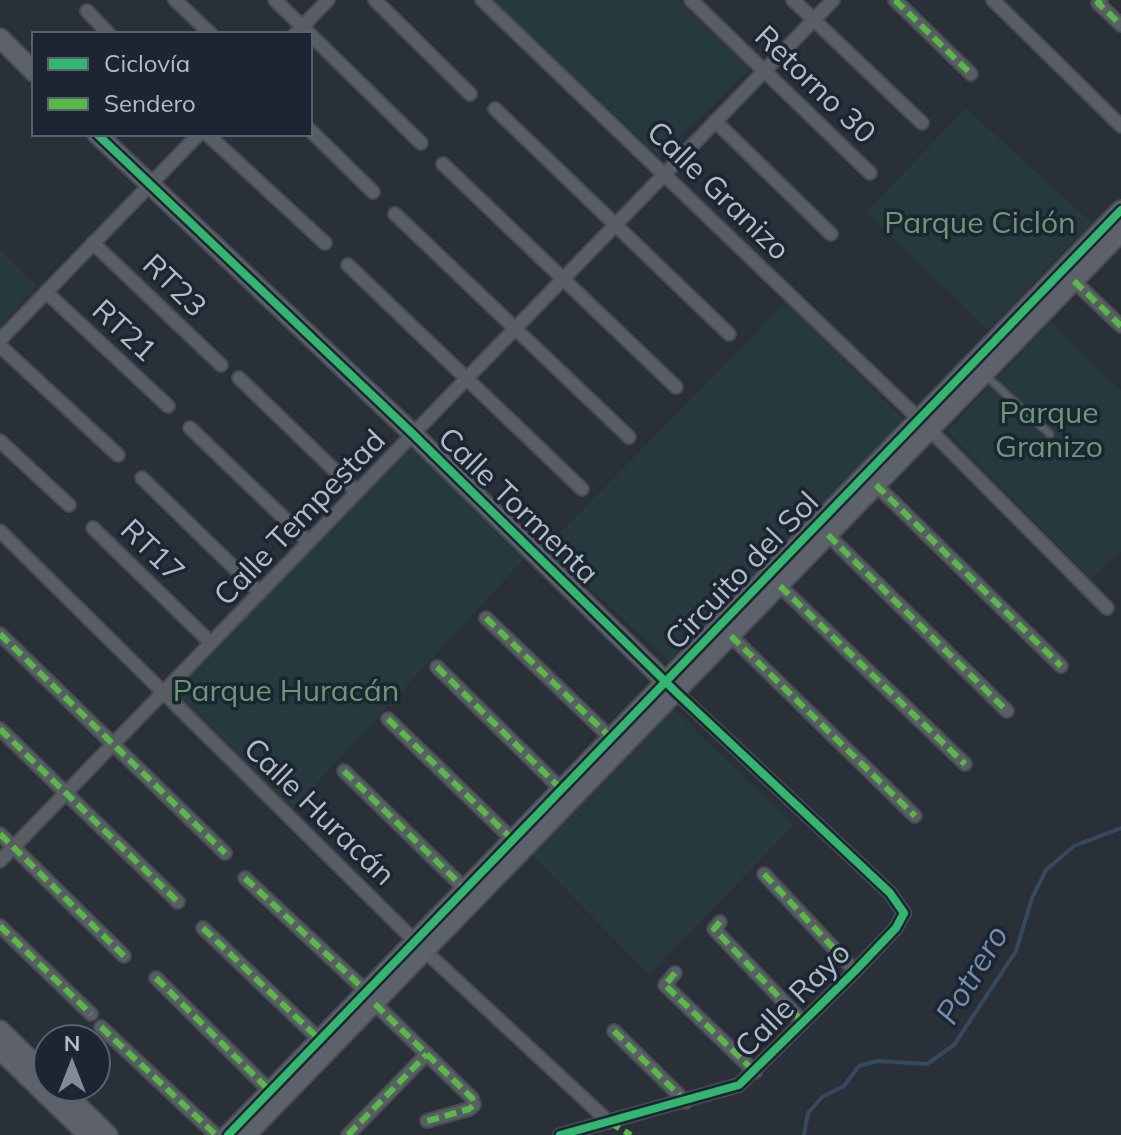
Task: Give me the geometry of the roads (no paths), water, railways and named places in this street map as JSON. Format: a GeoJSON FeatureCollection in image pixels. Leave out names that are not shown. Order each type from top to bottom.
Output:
{"type":"FeatureCollection","features":[{"type":"Feature","properties":{"kind":"street"},"geometry":{"type":"LineString","coordinates":[[175,0],[209,32]]}},
{"type":"Feature","properties":{"kind":"street"},"geometry":{"type":"LineString","coordinates":[[275,0],[299,30],[328,0]]}},
{"type":"Feature","properties":{"kind":"street"},"geometry":{"type":"LineString","coordinates":[[375,0],[470,94]]}},
{"type":"Feature","properties":{"kind":"street","name":"Calle Granizo"},"geometry":{"type":"LineString","coordinates":[[482,0],[924,424],[1107,608]]}},
{"type":"Feature","properties":{"kind":"street","name":"Retorno 30"},"geometry":{"type":"LineString","coordinates":[[691,0],[870,173]]}},
{"type":"Feature","properties":{"kind":"street"},"geometry":{"type":"LineString","coordinates":[[793,0],[922,123]]}},
{"type":"Feature","properties":{"kind":"street","name":"Calle Tempestad"},"geometry":{"type":"LineString","coordinates":[[0,861],[833,0]]}},
{"type":"Feature","properties":{"kind":"street"},"geometry":{"type":"LineString","coordinates":[[895,0],[971,74]]}},
{"type":"Feature","properties":{"kind":"street"},"geometry":{"type":"LineString","coordinates":[[993,0],[1121,126]]}},
{"type":"Feature","properties":{"kind":"street"},"geometry":{"type":"LineString","coordinates":[[1101,0],[1098,3],[1121,25]]}},
{"type":"Feature","properties":{"kind":"street"},"geometry":{"type":"LineString","coordinates":[[87,11],[107,32]]}},
{"type":"Feature","properties":{"kind":"street"},"geometry":{"type":"LineString","coordinates":[[0,38],[32,70]]}},
{"type":"Feature","properties":{"kind":"street"},"geometry":{"type":"LineString","coordinates":[[312,42],[421,143]]}},
{"type":"Feature","properties":{"kind":"street"},"geometry":{"type":"LineString","coordinates":[[495,109],[729,334]]}},
{"type":"Feature","properties":{"kind":"street"},"geometry":{"type":"LineString","coordinates":[[715,121],[831,234]]}},
{"type":"Feature","properties":{"kind":"street"},"geometry":{"type":"LineString","coordinates":[[312,132],[373,192]]}},
{"type":"Feature","properties":{"kind":"street","name":"Calle Tormenta"},"geometry":{"type":"LineString","coordinates":[[99,136],[413,434],[671,687],[890,893],[904,913]]}},
{"type":"Feature","properties":{"kind":"street"},"geometry":{"type":"LineString","coordinates":[[118,455],[0,343],[197,136]]}},
{"type":"Feature","properties":{"kind":"street"},"geometry":{"type":"LineString","coordinates":[[209,136],[325,243]]}},
{"type":"Feature","properties":{"kind":"street"},"geometry":{"type":"LineString","coordinates":[[443,164],[676,387]]}},
{"type":"Feature","properties":{"kind":"street","name":"Circuito del Sol"},"geometry":{"type":"LineString","coordinates":[[421,946],[465,889],[611,738],[671,687],[1010,336],[1121,210]]}},
{"type":"Feature","properties":{"kind":"street"},"geometry":{"type":"LineString","coordinates":[[395,214],[629,437]]}},
{"type":"Feature","properties":{"kind":"street"},"geometry":{"type":"LineString","coordinates":[[246,1135],[371,998],[671,687],[731,636],[780,586],[876,485],[924,424],[983,374],[1010,336],[1074,281],[1121,232]]}},
{"type":"Feature","properties":{"kind":"street","name":"RT23"},"geometry":{"type":"LineString","coordinates":[[93,243],[221,365]]}},
{"type":"Feature","properties":{"kind":"street"},"geometry":{"type":"LineString","coordinates":[[348,265],[582,489]]}},
{"type":"Feature","properties":{"kind":"street"},"geometry":{"type":"LineString","coordinates":[[1074,281],[1121,326]]}},
{"type":"Feature","properties":{"kind":"street","name":"RT21"},"geometry":{"type":"LineString","coordinates":[[46,292],[168,406]]}},
{"type":"Feature","properties":{"kind":"street"},"geometry":{"type":"LineString","coordinates":[[239,378],[357,492]]}},
{"type":"Feature","properties":{"kind":"street"},"geometry":{"type":"LineString","coordinates":[[190,428],[309,542]]}},
{"type":"Feature","properties":{"kind":"street"},"geometry":{"type":"LineString","coordinates":[[0,441],[69,505]]}},
{"type":"Feature","properties":{"kind":"street"},"geometry":{"type":"LineString","coordinates":[[142,478],[260,593]]}},
{"type":"Feature","properties":{"kind":"street"},"geometry":{"type":"LineString","coordinates":[[876,485],[1061,666]]}},
{"type":"Feature","properties":{"kind":"street","name":"RT17"},"geometry":{"type":"LineString","coordinates":[[93,528],[211,643]]}},
{"type":"Feature","properties":{"kind":"street","name":"Calle Huracán"},"geometry":{"type":"LineString","coordinates":[[0,531],[421,946],[609,1122]]}},
{"type":"Feature","properties":{"kind":"street"},"geometry":{"type":"LineString","coordinates":[[828,535],[1007,711]]}},
{"type":"Feature","properties":{"kind":"street"},"geometry":{"type":"LineString","coordinates":[[780,586],[965,764]]}},
{"type":"Feature","properties":{"kind":"street"},"geometry":{"type":"LineString","coordinates":[[486,618],[611,738]]}},
{"type":"Feature","properties":{"kind":"street"},"geometry":{"type":"LineString","coordinates":[[0,634],[225,853]]}},
{"type":"Feature","properties":{"kind":"street"},"geometry":{"type":"LineString","coordinates":[[731,636],[915,816]]}},
{"type":"Feature","properties":{"kind":"street"},"geometry":{"type":"LineString","coordinates":[[437,667],[562,790]]}},
{"type":"Feature","properties":{"kind":"street"},"geometry":{"type":"LineString","coordinates":[[388,719],[513,840]]}},
{"type":"Feature","properties":{"kind":"street"},"geometry":{"type":"LineString","coordinates":[[0,729],[178,902]]}},
{"type":"Feature","properties":{"kind":"street"},"geometry":{"type":"LineString","coordinates":[[344,771],[465,889]]}},
{"type":"Feature","properties":{"kind":"street"},"geometry":{"type":"LineString","coordinates":[[0,834],[124,956]]}},
{"type":"Feature","properties":{"kind":"street"},"geometry":{"type":"LineString","coordinates":[[764,874],[855,971]]}},
{"type":"Feature","properties":{"kind":"street"},"geometry":{"type":"LineString","coordinates":[[245,878],[472,1098],[474,1105],[427,1121]]}},
{"type":"Feature","properties":{"kind":"street","name":"Calle Rayo"},"geometry":{"type":"LineString","coordinates":[[560,1135],[739,1085],[855,971],[896,928],[904,913]]}},
{"type":"Feature","properties":{"kind":"street"},"geometry":{"type":"LineString","coordinates":[[720,922],[714,929],[803,1022]]}},
{"type":"Feature","properties":{"kind":"street"},"geometry":{"type":"LineString","coordinates":[[0,926],[91,1014]]}},
{"type":"Feature","properties":{"kind":"street"},"geometry":{"type":"LineString","coordinates":[[203,928],[320,1040]]}},
{"type":"Feature","properties":{"kind":"street"},"geometry":{"type":"LineString","coordinates":[[675,973],[665,985],[755,1072]]}},
{"type":"Feature","properties":{"kind":"street"},"geometry":{"type":"LineString","coordinates":[[156,978],[270,1091]]}},
{"type":"Feature","properties":{"kind":"street"},"geometry":{"type":"LineString","coordinates":[[228,1135],[320,1040],[371,998]]}},
{"type":"Feature","properties":{"kind":"street"},"geometry":{"type":"LineString","coordinates":[[0,1030],[32,1061]]}},
{"type":"Feature","properties":{"kind":"street"},"geometry":{"type":"LineString","coordinates":[[614,1031],[686,1102]]}},
{"type":"Feature","properties":{"kind":"street"},"geometry":{"type":"LineString","coordinates":[[112,1037],[216,1135]]}},
{"type":"Feature","properties":{"kind":"street"},"geometry":{"type":"LineString","coordinates":[[0,1050],[88,1135]]}},
{"type":"Feature","properties":{"kind":"street"},"geometry":{"type":"LineString","coordinates":[[348,1135],[427,1054]]}},
{"type":"Feature","properties":{"kind":"street"},"geometry":{"type":"LineString","coordinates":[[75,1103],[108,1135]]}},
{"type":"Feature","properties":{"kind":"lane"},"geometry":{"type":"LineString","coordinates":[[983,374],[1050,434]]}},
{"type":"Feature","properties":{"kind":"waterway","name":"Potrero"},"geometry":{"type":"LineString","coordinates":[[804,1135],[808,1113],[822,1097],[844,1086],[859,1066],[878,1061],[927,1064],[954,1045],[1016,951],[1032,898],[1046,870],[1074,846],[1121,828]]}},
{"type":"Feature","properties":{"kind":"park label","name":"Parque Ciclón"},"geometry":{"type":"Point","coordinates":[980,222]}},
{"type":"Feature","properties":{"kind":"park label","name":"Parque Granizo"},"geometry":{"type":"Point","coordinates":[1049,429]}},
{"type":"Feature","properties":{"kind":"park label","name":"Parque Huracán"},"geometry":{"type":"Point","coordinates":[286,690]}}]}
